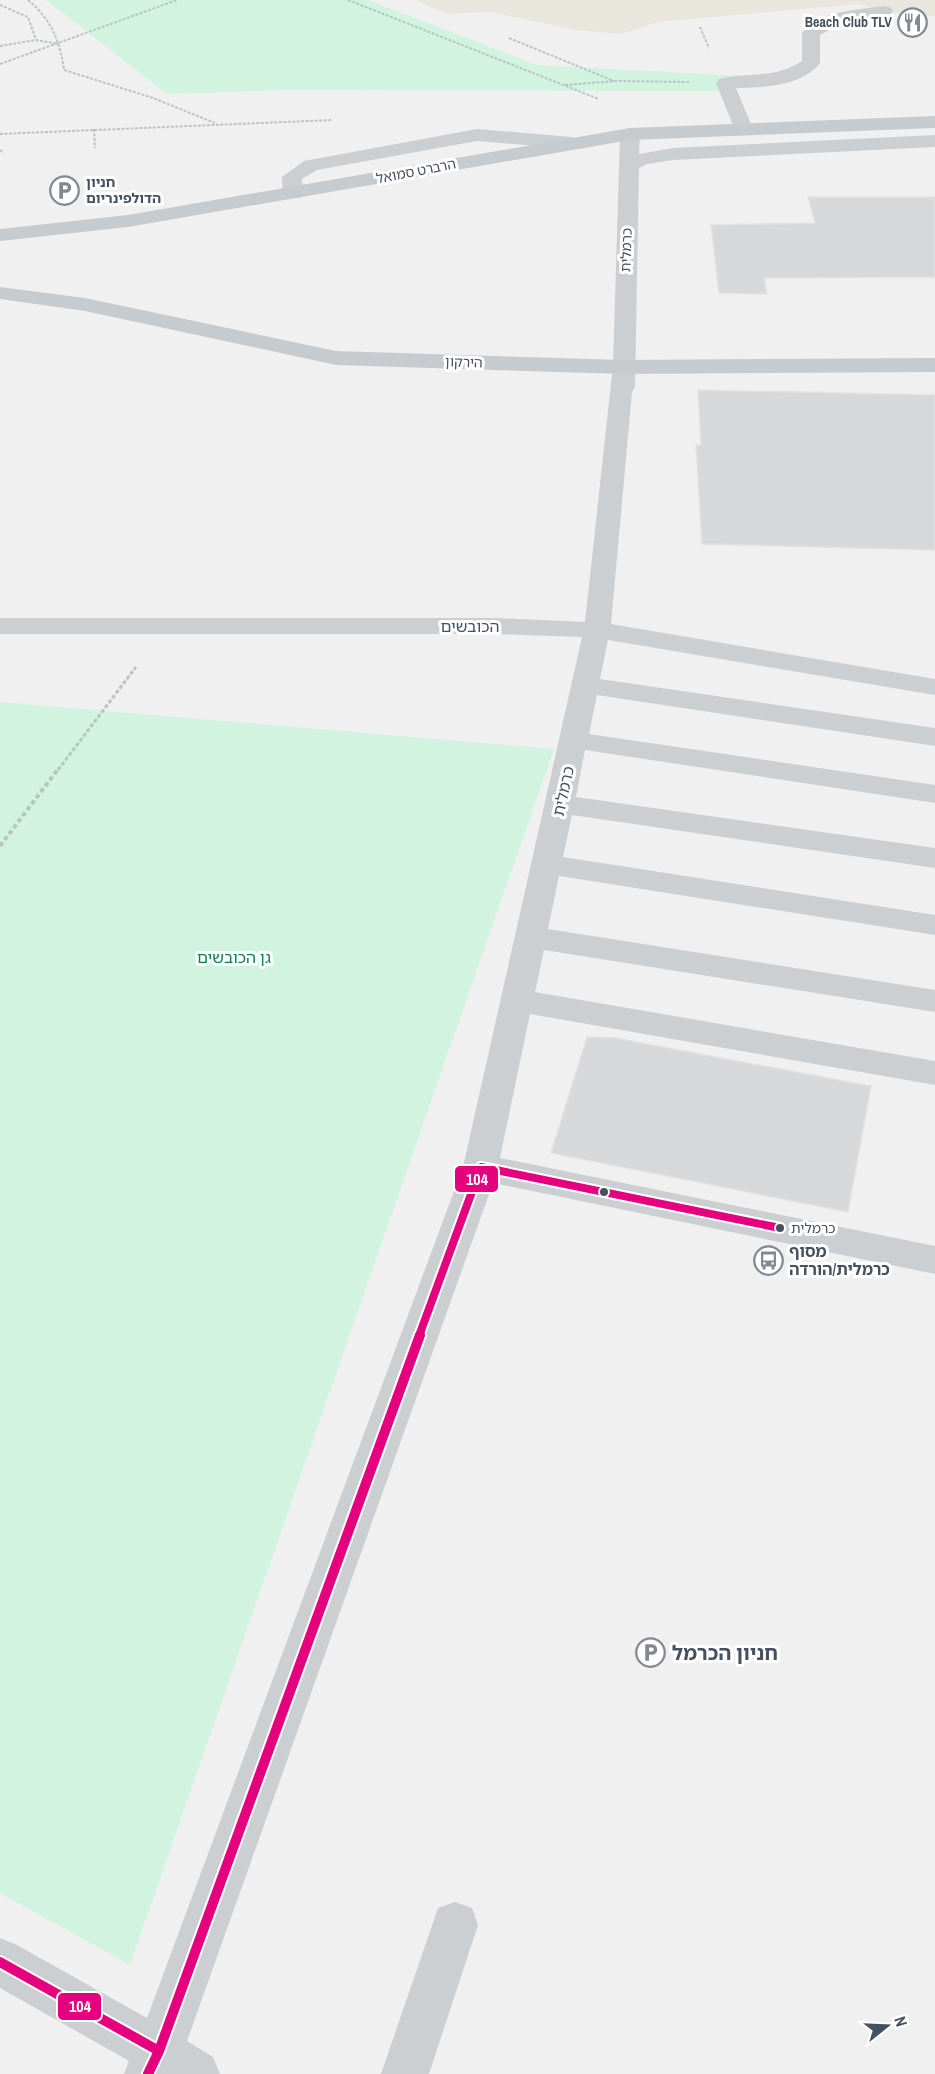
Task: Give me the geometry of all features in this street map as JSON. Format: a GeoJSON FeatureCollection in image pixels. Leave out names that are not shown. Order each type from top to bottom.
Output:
{"type":"FeatureCollection","features":[{"type":"Feature","properties":{"kind":"main road","name":"הרברט סמואל"},"geometry":{"type":"LineString","coordinates":[[0,235],[128,221],[630,134],[935,122]]}},
{"type":"Feature","properties":{"kind":"main road","name":"הירקון"},"geometry":{"type":"LineString","coordinates":[[0,293],[130,313],[289,350],[336,358],[623,367],[935,365]]}},
{"type":"Feature","properties":{"kind":"street"},"geometry":{"type":"LineString","coordinates":[[743,129],[725,83],[755,83],[804,69],[811,63],[811,33],[817,28],[846,17],[884,11]]}},
{"type":"Feature","properties":{"kind":"street","name":"הרברט סמואל"},"geometry":{"type":"LineString","coordinates":[[834,126],[935,129]]}},
{"type":"Feature","properties":{"kind":"street"},"geometry":{"type":"LineString","coordinates":[[416,132],[572,143]]}},
{"type":"Feature","properties":{"kind":"street","name":"כרמלית"},"geometry":{"type":"LineString","coordinates":[[168,2066],[481,1167],[598,626],[612,576],[624,429],[623,367],[630,134]]}},
{"type":"Feature","properties":{"kind":"street"},"geometry":{"type":"LineString","coordinates":[[293,194],[292,177],[311,165],[477,135]]}},
{"type":"Feature","properties":{"kind":"street"},"geometry":{"type":"LineString","coordinates":[[628,166],[642,159],[673,154],[929,140]]}},
{"type":"Feature","properties":{"kind":"street","name":"הכובשים"},"geometry":{"type":"LineString","coordinates":[[0,617],[491,617],[674,631],[935,677]]}},
{"type":"Feature","properties":{"kind":"street","name":"הכובשים"},"geometry":{"type":"LineString","coordinates":[[0,626],[598,626],[935,687]]}},
{"type":"Feature","properties":{"kind":"street"},"geometry":{"type":"LineString","coordinates":[[586,685],[935,737]]}},
{"type":"Feature","properties":{"kind":"street"},"geometry":{"type":"LineString","coordinates":[[574,740],[935,794]]}},
{"type":"Feature","properties":{"kind":"street"},"geometry":{"type":"LineString","coordinates":[[560,804],[935,858]]}},
{"type":"Feature","properties":{"kind":"street"},"geometry":{"type":"LineString","coordinates":[[547,864],[935,925]]}},
{"type":"Feature","properties":{"kind":"street"},"geometry":{"type":"LineString","coordinates":[[531,937],[935,1001]]}},
{"type":"Feature","properties":{"kind":"street"},"geometry":{"type":"LineString","coordinates":[[517,1000],[935,1073]]}},
{"type":"Feature","properties":{"kind":"street"},"geometry":{"type":"LineString","coordinates":[[481,1167],[935,1260]]}},
{"type":"Feature","properties":{"kind":"street"},"geometry":{"type":"LineString","coordinates":[[405,2074],[455,1925]]}},
{"type":"Feature","properties":{"kind":"street"},"geometry":{"type":"LineString","coordinates":[[0,1962],[168,2066]]}},
{"type":"Feature","properties":{"kind":"path"},"geometry":{"type":"LineString","coordinates":[[28,0],[45,15],[60,44],[64,70],[153,98],[216,123]]}},
{"type":"Feature","properties":{"kind":"path"},"geometry":{"type":"LineString","coordinates":[[0,64],[177,0]]}},
{"type":"Feature","properties":{"kind":"path"},"geometry":{"type":"LineString","coordinates":[[348,0],[564,85],[615,81],[725,83]]}},
{"type":"Feature","properties":{"kind":"path"},"geometry":{"type":"LineString","coordinates":[[0,5],[28,17],[36,40]]}},
{"type":"Feature","properties":{"kind":"path"},"geometry":{"type":"LineString","coordinates":[[509,38],[615,81]]}},
{"type":"Feature","properties":{"kind":"path"},"geometry":{"type":"LineString","coordinates":[[0,46],[36,40],[60,44]]}},
{"type":"Feature","properties":{"kind":"path"},"geometry":{"type":"LineString","coordinates":[[94,129],[94,148]]}},
{"type":"Feature","properties":{"kind":"path"},"geometry":{"type":"LineString","coordinates":[[0,150],[4,153]]}},
{"type":"Feature","properties":{"kind":"path"},"geometry":{"type":"LineString","coordinates":[[0,846],[167,626]]}},
{"type":"Feature","properties":{"kind":"green space"},"geometry":{"type":"Polygon","coordinates":[[[46,0],[368,0],[537,65],[763,77],[722,91],[288,90],[167,94],[46,0]]]}},
{"type":"Feature","properties":{"kind":"green space","name":"גן הכובשים"},"geometry":{"type":"Polygon","coordinates":[[[0,702],[554,749],[130,1965],[0,1893],[0,702]]]}},
{"type":"Feature","properties":{"kind":"sand"},"geometry":{"type":"Polygon","coordinates":[[[415,0],[935,0],[935,16],[900,14],[858,4],[658,22],[622,34],[575,30],[491,12],[447,14],[415,0]]]}},
{"type":"Feature","properties":{"kind":"building"},"geometry":{"type":"Polygon","coordinates":[[[808,197],[935,197],[935,277],[764,278],[767,294],[719,293],[711,225],[815,223],[808,197]]]}},
{"type":"Feature","properties":{"kind":"building"},"geometry":{"type":"Polygon","coordinates":[[[698,390],[935,395],[935,550],[702,544],[696,445],[701,445],[698,390]]]}},
{"type":"Feature","properties":{"kind":"building"},"geometry":{"type":"Polygon","coordinates":[[[587,1037],[615,1038],[871,1086],[848,1212],[551,1153],[587,1037]]]}},
{"type":"Feature","properties":{"kind":"transit line","name":"104"},"geometry":{"type":"LineString","coordinates":[[148,2074],[159,2051],[481,1167],[780,1228]]}},
{"type":"Feature","properties":{"kind":"transit line","name":"104"},"geometry":{"type":"LineString","coordinates":[[0,1962],[159,2051]]}},
{"type":"Feature","properties":{"kind":"place","name":"Beach Club TLV"},"geometry":{"type":"Point","coordinates":[913,22]}},
{"type":"Feature","properties":{"kind":"place","name":"חניון הדולפינריום"},"geometry":{"type":"Point","coordinates":[65,190]}},
{"type":"Feature","properties":{"kind":"place","name":"כרמלית"},"geometry":{"type":"Point","coordinates":[780,1228]}},
{"type":"Feature","properties":{"kind":"place","name":"מסוף כרמלית/הורדה"},"geometry":{"type":"Point","coordinates":[768,1260]}},
{"type":"Feature","properties":{"kind":"place","name":"חניון הכרמל"},"geometry":{"type":"Point","coordinates":[651,1652]}}]}
